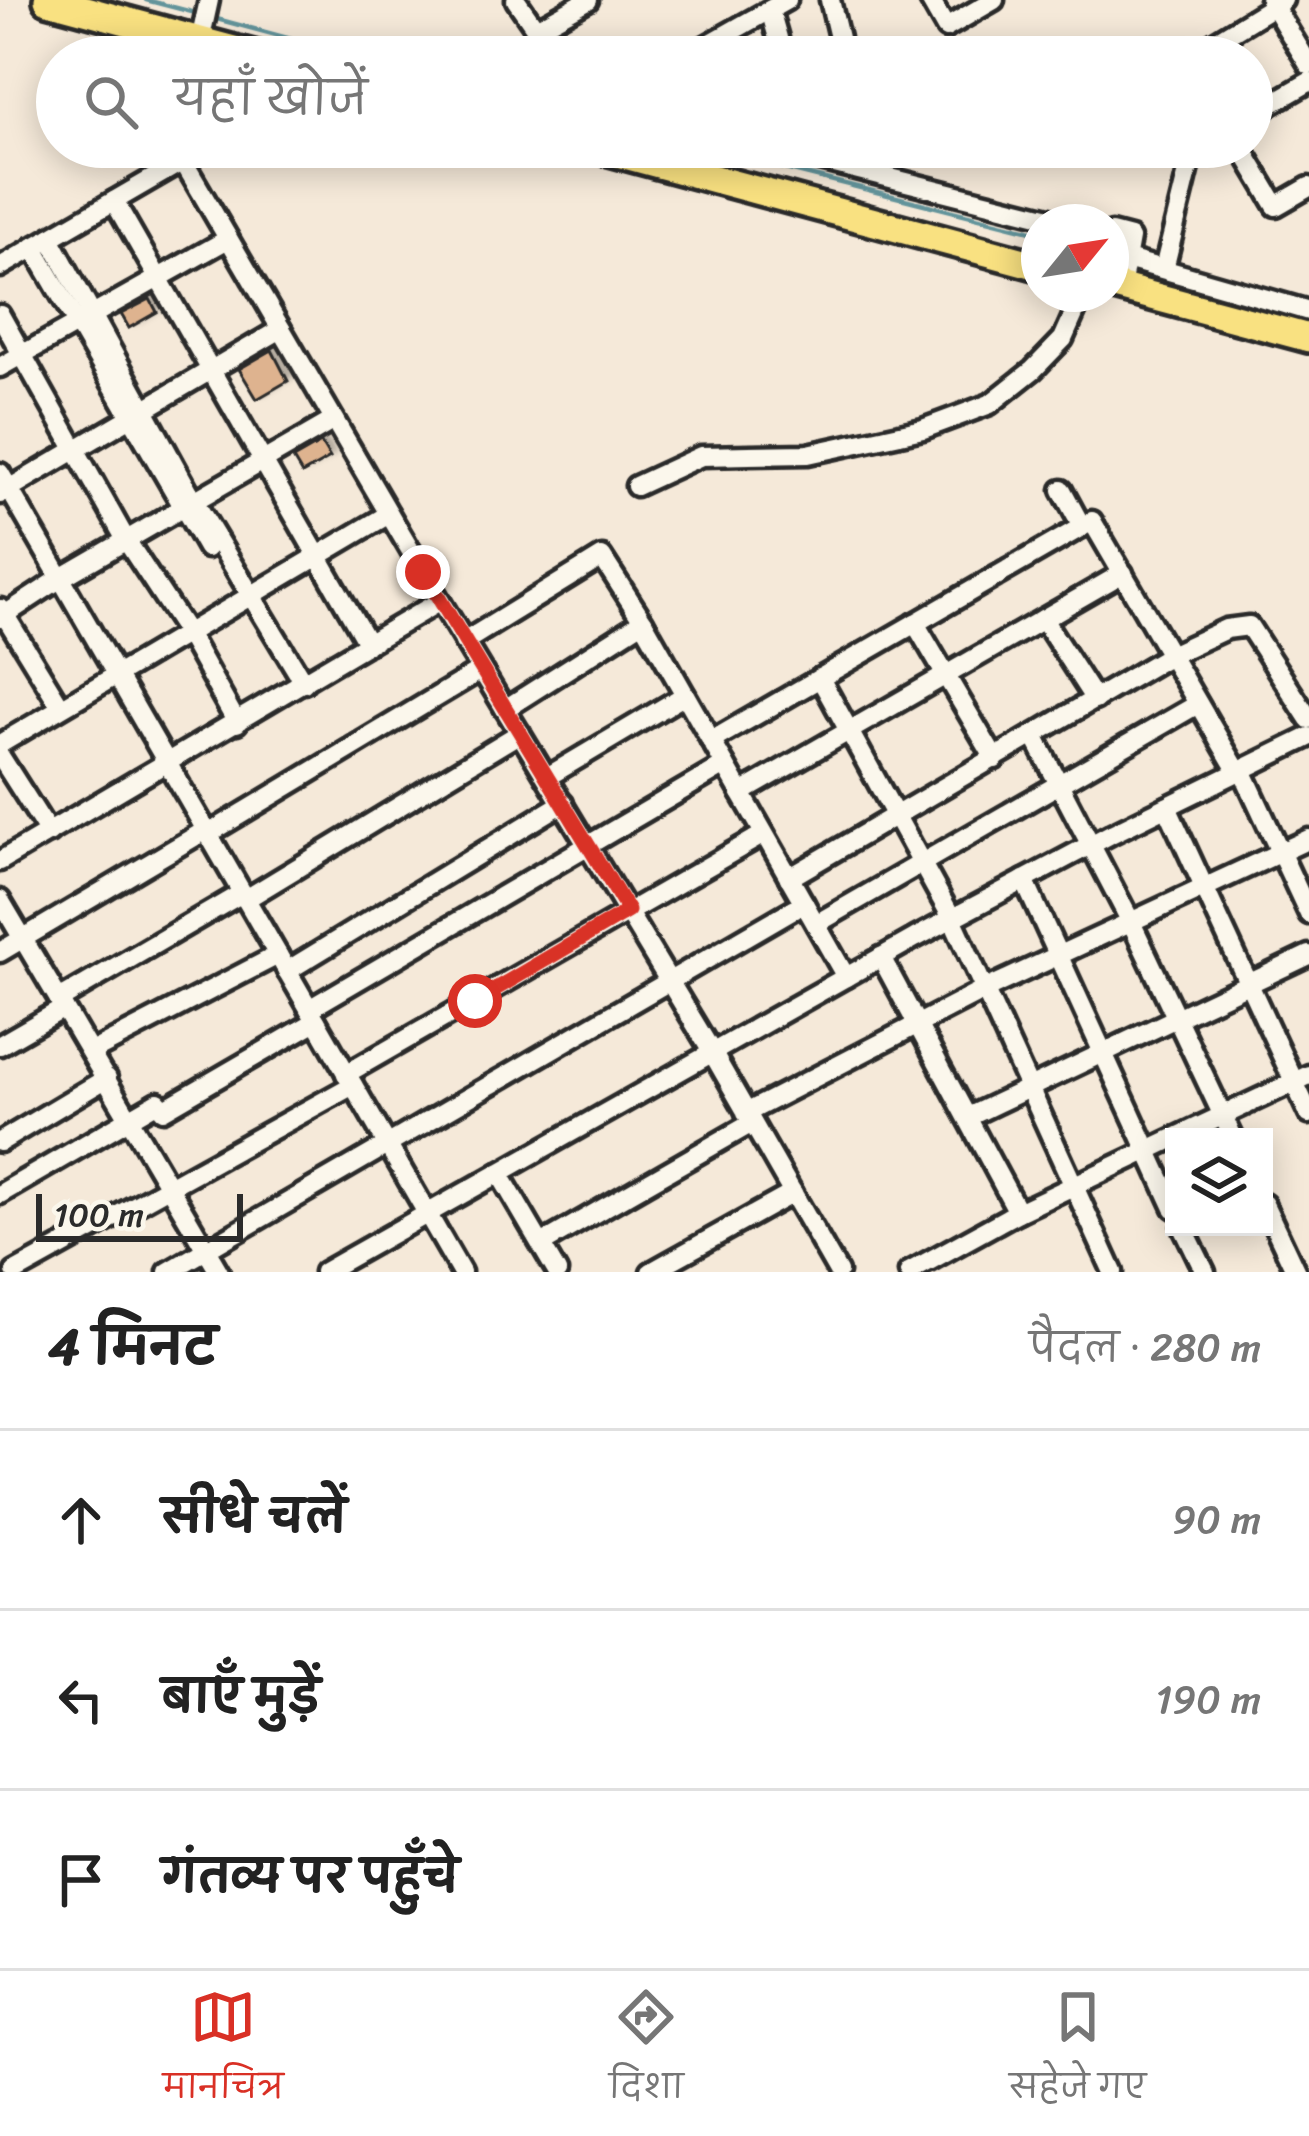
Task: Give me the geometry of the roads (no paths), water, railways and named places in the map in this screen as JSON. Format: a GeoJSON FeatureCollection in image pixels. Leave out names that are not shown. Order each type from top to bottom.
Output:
{"type":"FeatureCollection","features":[{"type":"Feature","properties":{"kind":"highway"},"geometry":{"type":"LineString","coordinates":[[48,0],[181,36]]}},
{"type":"Feature","properties":{"kind":"highway"},"geometry":{"type":"LineString","coordinates":[[674,168],[1021,261]]}},
{"type":"Feature","properties":{"kind":"highway"},"geometry":{"type":"LineString","coordinates":[[1129,290],[1309,338]]}},
{"type":"Feature","properties":{"kind":"street"},"geometry":{"type":"LineString","coordinates":[[201,36],[208,0]]}},
{"type":"Feature","properties":{"kind":"street"},"geometry":{"type":"LineString","coordinates":[[516,0],[536,29]]}},
{"type":"Feature","properties":{"kind":"street"},"geometry":{"type":"LineString","coordinates":[[830,0],[838,36]]}},
{"type":"Feature","properties":{"kind":"street"},"geometry":{"type":"LineString","coordinates":[[931,0],[946,28],[994,0]]}},
{"type":"Feature","properties":{"kind":"street"},"geometry":{"type":"LineString","coordinates":[[534,36],[536,29],[579,2]]}},
{"type":"Feature","properties":{"kind":"street"},"geometry":{"type":"LineString","coordinates":[[1222,36],[1275,2],[1309,65]]}},
{"type":"Feature","properties":{"kind":"street"},"geometry":{"type":"LineString","coordinates":[[723,36],[778,5],[778,36]]}},
{"type":"Feature","properties":{"kind":"street"},"geometry":{"type":"LineString","coordinates":[[1273,103],[1309,82]]}},
{"type":"Feature","properties":{"kind":"street"},"geometry":{"type":"LineString","coordinates":[[0,267],[171,168]]}},
{"type":"Feature","properties":{"kind":"street"},"geometry":{"type":"LineString","coordinates":[[187,168],[440,602],[712,1052],[793,1193],[828,1269]]}},
{"type":"Feature","properties":{"kind":"street"},"geometry":{"type":"LineString","coordinates":[[871,168],[1021,210]]}},
{"type":"Feature","properties":{"kind":"street"},"geometry":{"type":"LineString","coordinates":[[1164,269],[1189,168]]}},
{"type":"Feature","properties":{"kind":"street"},"geometry":{"type":"LineString","coordinates":[[1253,168],[1276,206],[1309,187]]}},
{"type":"Feature","properties":{"kind":"street"},"geometry":{"type":"LineString","coordinates":[[114,201],[368,644]]}},
{"type":"Feature","properties":{"kind":"street"},"geometry":{"type":"LineString","coordinates":[[0,367],[228,239]]}},
{"type":"Feature","properties":{"kind":"street"},"geometry":{"type":"LineString","coordinates":[[42,243],[244,599],[304,683]]}},
{"type":"Feature","properties":{"kind":"street"},"geometry":{"type":"LineString","coordinates":[[1129,260],[1309,311]]}},
{"type":"Feature","properties":{"kind":"street"},"geometry":{"type":"LineString","coordinates":[[636,486],[701,456],[808,454],[923,429],[990,404],[1064,339],[1075,312]]}},
{"type":"Feature","properties":{"kind":"street"},"geometry":{"type":"LineString","coordinates":[[0,315],[126,540],[187,633],[237,723]]}},
{"type":"Feature","properties":{"kind":"street"},"geometry":{"type":"LineString","coordinates":[[280,329],[75,450],[3,485],[117,674],[459,1272]]}},
{"type":"Feature","properties":{"kind":"street"},"geometry":{"type":"LineString","coordinates":[[61,707],[2,613],[334,420]]}},
{"type":"Feature","properties":{"kind":"street"},"geometry":{"type":"LineString","coordinates":[[1062,490],[1082,527]]}},
{"type":"Feature","properties":{"kind":"street"},"geometry":{"type":"LineString","coordinates":[[0,744],[389,514]]}},
{"type":"Feature","properties":{"kind":"street"},"geometry":{"type":"LineString","coordinates":[[711,741],[1092,521],[1240,771],[1309,914]]}},
{"type":"Feature","properties":{"kind":"street"},"geometry":{"type":"LineString","coordinates":[[464,642],[602,557],[846,977]]}},
{"type":"Feature","properties":{"kind":"street"},"geometry":{"type":"LineString","coordinates":[[741,793],[1123,573]]}},
{"type":"Feature","properties":{"kind":"street"},"geometry":{"type":"LineString","coordinates":[[0,861],[440,602]]}},
{"type":"Feature","properties":{"kind":"street"},"geometry":{"type":"LineString","coordinates":[[1043,619],[1095,700]]}},
{"type":"Feature","properties":{"kind":"street"},"geometry":{"type":"LineString","coordinates":[[505,709],[643,621]]}},
{"type":"Feature","properties":{"kind":"street"},"geometry":{"type":"LineString","coordinates":[[915,623],[995,759]]}},
{"type":"Feature","properties":{"kind":"street"},"geometry":{"type":"LineString","coordinates":[[789,878],[1170,655],[1226,629],[1249,626],[1309,719]]}},
{"type":"Feature","properties":{"kind":"street"},"geometry":{"type":"LineString","coordinates":[[0,952],[481,670]]}},
{"type":"Feature","properties":{"kind":"street"},"geometry":{"type":"LineString","coordinates":[[820,678],[952,918],[1113,1272]]}},
{"type":"Feature","properties":{"kind":"street"},"geometry":{"type":"LineString","coordinates":[[547,777],[685,695]]}},
{"type":"Feature","properties":{"kind":"street"},"geometry":{"type":"LineString","coordinates":[[816,924],[1198,704]]}},
{"type":"Feature","properties":{"kind":"street"},"geometry":{"type":"LineString","coordinates":[[0,1045],[520,733]]}},
{"type":"Feature","properties":{"kind":"street"},"geometry":{"type":"LineString","coordinates":[[1034,736],[1132,924],[1228,1128]]}},
{"type":"Feature","properties":{"kind":"street"},"geometry":{"type":"LineString","coordinates":[[324,1272],[952,918],[1309,737]]}},
{"type":"Feature","properties":{"kind":"street"},"geometry":{"type":"LineString","coordinates":[[0,756],[49,832]]}},
{"type":"Feature","properties":{"kind":"street"},"geometry":{"type":"LineString","coordinates":[[0,1194],[158,1102],[163,1110],[725,765]]}},
{"type":"Feature","properties":{"kind":"street"},"geometry":{"type":"LineString","coordinates":[[92,1052],[282,963],[563,803]]}},
{"type":"Feature","properties":{"kind":"street"},"geometry":{"type":"LineString","coordinates":[[1167,806],[1250,983],[1302,1079],[1309,1114]]}},
{"type":"Feature","properties":{"kind":"street"},"geometry":{"type":"LineString","coordinates":[[15,1272],[764,834]]}},
{"type":"Feature","properties":{"kind":"street"},"geometry":{"type":"LineString","coordinates":[[542,1244],[749,1118],[918,1024],[1309,839]]}},
{"type":"Feature","properties":{"kind":"street"},"geometry":{"type":"LineString","coordinates":[[1024,880],[1165,1189]]}},
{"type":"Feature","properties":{"kind":"street"},"geometry":{"type":"LineString","coordinates":[[0,900],[219,1272]]}},
{"type":"Feature","properties":{"kind":"street"},"geometry":{"type":"LineString","coordinates":[[167,1272],[803,903]]}},
{"type":"Feature","properties":{"kind":"street"},"geometry":{"type":"LineString","coordinates":[[968,1117],[1309,956]]}},
{"type":"Feature","properties":{"kind":"street"},"geometry":{"type":"LineString","coordinates":[[881,957],[1018,1212]]}},
{"type":"Feature","properties":{"kind":"street"},"geometry":{"type":"LineString","coordinates":[[0,1142],[107,1078]]}},
{"type":"Feature","properties":{"kind":"street"},"geometry":{"type":"LineString","coordinates":[[1196,1128],[1302,1079]]}},
{"type":"Feature","properties":{"kind":"street"},"geometry":{"type":"LineString","coordinates":[[910,1272],[1018,1212],[1165,1143]]}},
{"type":"Feature","properties":{"kind":"street"},"geometry":{"type":"LineString","coordinates":[[499,1173],[557,1272]]}},
{"type":"Feature","properties":{"kind":"street"},"geometry":{"type":"LineString","coordinates":[[651,1272],[793,1193]]}},
{"type":"Feature","properties":{"kind":"street"},"geometry":{"type":"LineString","coordinates":[[1273,1219],[1303,1271]]}},
{"type":"Feature","properties":{"kind":"street"},"geometry":{"type":"LineString","coordinates":[[1187,1236],[1204,1272]]}},
{"type":"Feature","properties":{"kind":"waterway"},"geometry":{"type":"LineString","coordinates":[[146,0],[192,12]]}},
{"type":"Feature","properties":{"kind":"waterway"},"geometry":{"type":"LineString","coordinates":[[213,18],[280,36]]}},
{"type":"Feature","properties":{"kind":"waterway"},"geometry":{"type":"LineString","coordinates":[[781,168],[1021,228]]}}]}
